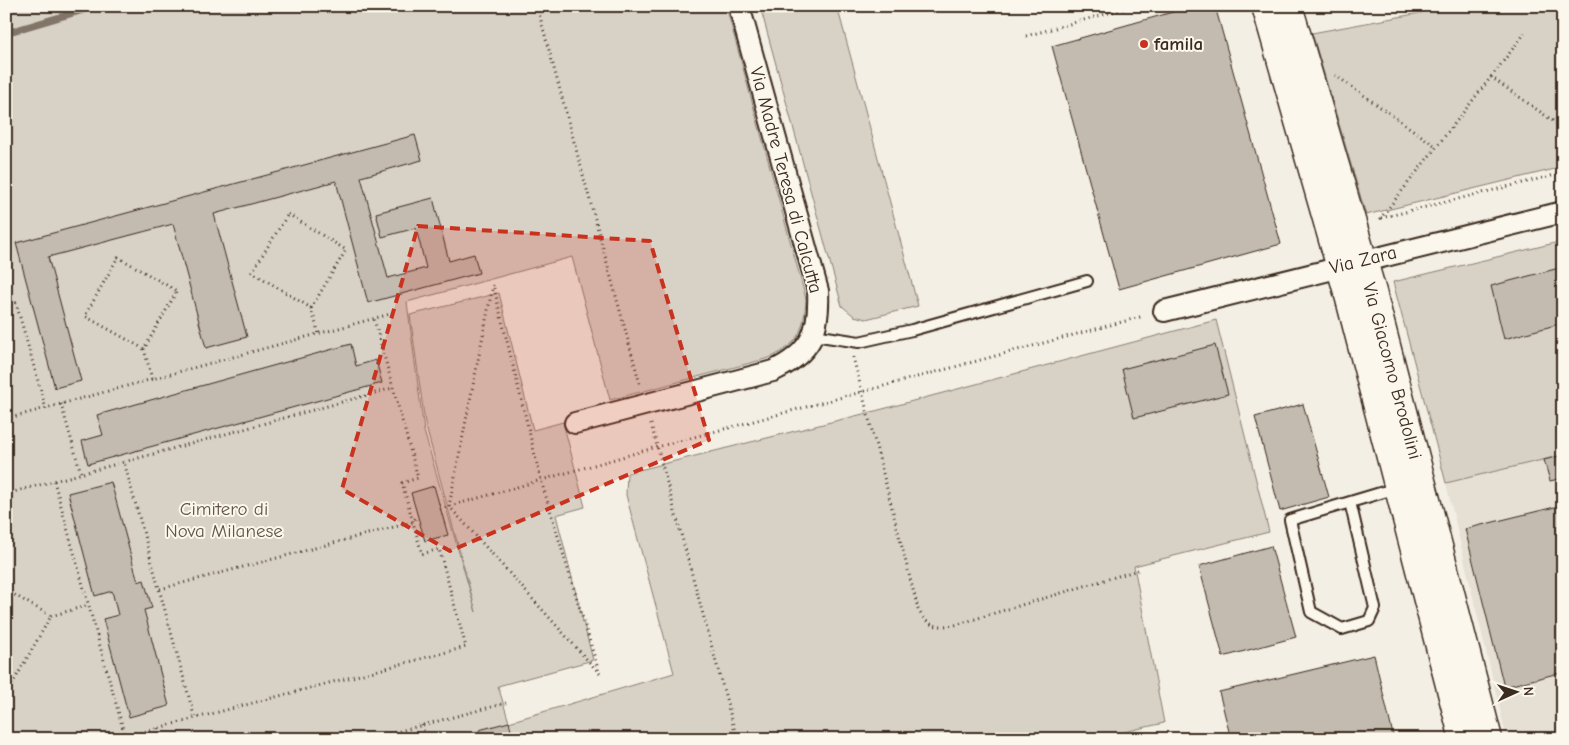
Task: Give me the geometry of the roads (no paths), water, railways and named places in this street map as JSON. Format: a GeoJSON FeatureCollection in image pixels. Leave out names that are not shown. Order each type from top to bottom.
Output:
{"type":"FeatureCollection","features":[{"type":"Feature","properties":{"kind":"main road","name":"Via Giacomo Brodolini"},"geometry":{"type":"LineString","coordinates":[[1266,6],[1352,264],[1488,739]]}},
{"type":"Feature","properties":{"kind":"main road","name":"Via Giacomo Brodolini"},"geometry":{"type":"LineString","coordinates":[[1288,6],[1352,264],[1400,487],[1464,739]]}},
{"type":"Feature","properties":{"kind":"street","name":"Via Madre Teresa di Calcutta"},"geometry":{"type":"LineString","coordinates":[[575,423],[773,371],[790,363],[801,353],[814,335],[819,316],[818,292],[739,6]]}},
{"type":"Feature","properties":{"kind":"street","name":"Via Zara"},"geometry":{"type":"LineString","coordinates":[[1164,310],[1563,212]]}},
{"type":"Feature","properties":{"kind":"lane"},"geometry":{"type":"LineString","coordinates":[[814,335],[858,342],[912,330],[1087,281]]}},
{"type":"Feature","properties":{"kind":"lane"},"geometry":{"type":"LineString","coordinates":[[1350,502],[1375,608],[1369,621],[1342,629],[1311,612],[1290,520],[1350,502],[1400,487]]}},
{"type":"Feature","properties":{"kind":"waterway"},"geometry":{"type":"LineString","coordinates":[[6,33],[97,6]]}},
{"type":"Feature","properties":{"kind":"place","name":"famila"},"geometry":{"type":"Point","coordinates":[1144,44]}},
{"type":"Feature","properties":{"kind":"park label","name":"Cimitero di Nova Milanese"},"geometry":{"type":"Point","coordinates":[224,520]}}]}
